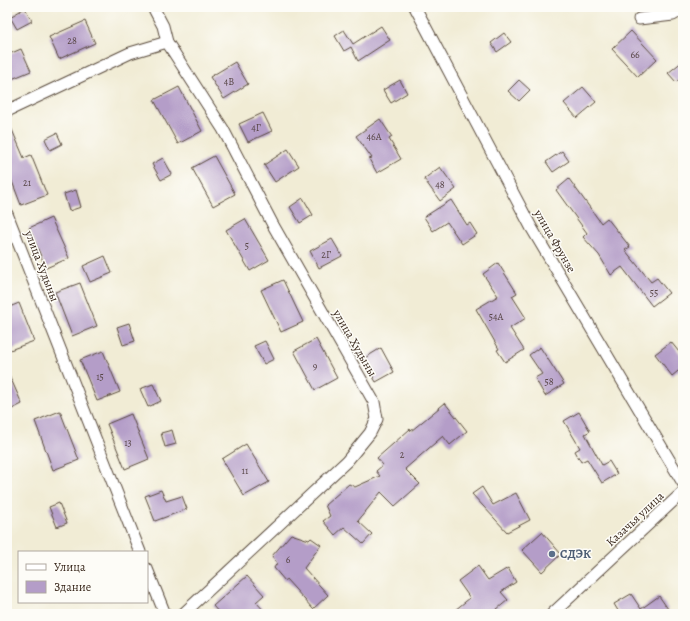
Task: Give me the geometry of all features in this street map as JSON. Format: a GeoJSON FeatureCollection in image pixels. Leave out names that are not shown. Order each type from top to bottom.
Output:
{"type":"FeatureCollection","features":[{"type":"Feature","properties":{"kind":"street","name":"улица Худыны"},"geometry":{"type":"LineString","coordinates":[[153,7],[163,26],[167,42],[222,129],[273,225],[374,402],[377,419],[370,433],[347,461],[183,614]]}},
{"type":"Feature","properties":{"kind":"street","name":"улица Фрунзе"},"geometry":{"type":"LineString","coordinates":[[415,7],[531,228],[683,483]]}},
{"type":"Feature","properties":{"kind":"street"},"geometry":{"type":"LineString","coordinates":[[639,19],[673,15],[683,10]]}},
{"type":"Feature","properties":{"kind":"street"},"geometry":{"type":"LineString","coordinates":[[7,111],[130,53],[167,42]]}},
{"type":"Feature","properties":{"kind":"street","name":"улица Худыны"},"geometry":{"type":"LineString","coordinates":[[7,214],[140,551]]}},
{"type":"Feature","properties":{"kind":"street","name":"Казачья улица"},"geometry":{"type":"LineString","coordinates":[[552,614],[683,492]]}},
{"type":"Feature","properties":{"kind":"street"},"geometry":{"type":"LineString","coordinates":[[148,572],[165,614]]}},
{"type":"Feature","properties":{"kind":"building"},"geometry":{"type":"Polygon","coordinates":[[[25,8],[32,21],[17,29],[10,17],[25,8]]]}},
{"type":"Feature","properties":{"kind":"building"},"geometry":{"type":"Polygon","coordinates":[[[85,21],[95,43],[59,59],[49,37],[85,21]]]}},
{"type":"Feature","properties":{"kind":"building"},"geometry":{"type":"Polygon","coordinates":[[[381,26],[390,40],[358,61],[351,47],[344,51],[335,36],[344,30],[353,44],[381,26]]]}},
{"type":"Feature","properties":{"kind":"building"},"geometry":{"type":"Polygon","coordinates":[[[631,31],[657,59],[638,77],[612,49],[631,31]]]}},
{"type":"Feature","properties":{"kind":"building"},"geometry":{"type":"Polygon","coordinates":[[[504,33],[511,42],[497,52],[491,43],[504,33]]]}},
{"type":"Feature","properties":{"kind":"building"},"geometry":{"type":"Polygon","coordinates":[[[21,49],[31,71],[7,81],[7,55],[21,49]]]}},
{"type":"Feature","properties":{"kind":"building"},"geometry":{"type":"Polygon","coordinates":[[[683,61],[683,76],[676,82],[668,73],[683,61]]]}},
{"type":"Feature","properties":{"kind":"building"},"geometry":{"type":"Polygon","coordinates":[[[235,62],[248,84],[224,99],[210,77],[235,62]]]}},
{"type":"Feature","properties":{"kind":"building"},"geometry":{"type":"Polygon","coordinates":[[[400,80],[407,93],[391,103],[383,90],[400,80]]]}},
{"type":"Feature","properties":{"kind":"building"},"geometry":{"type":"Polygon","coordinates":[[[519,80],[530,90],[519,101],[508,91],[519,80]]]}},
{"type":"Feature","properties":{"kind":"building"},"geometry":{"type":"Polygon","coordinates":[[[179,87],[202,131],[178,144],[154,100],[179,87]]]}},
{"type":"Feature","properties":{"kind":"building"},"geometry":{"type":"Polygon","coordinates":[[[583,87],[596,102],[577,118],[564,103],[583,87]]]}},
{"type":"Feature","properties":{"kind":"building"},"geometry":{"type":"Polygon","coordinates":[[[263,113],[272,131],[248,142],[239,124],[263,113]]]}},
{"type":"Feature","properties":{"kind":"building"},"geometry":{"type":"Polygon","coordinates":[[[7,118],[24,158],[31,155],[47,195],[21,205],[7,168],[7,118]]]}},
{"type":"Feature","properties":{"kind":"building"},"geometry":{"type":"Polygon","coordinates":[[[380,119],[392,137],[389,139],[401,159],[377,173],[369,159],[372,158],[356,136],[380,119]]]}},
{"type":"Feature","properties":{"kind":"building"},"geometry":{"type":"Polygon","coordinates":[[[57,133],[62,144],[50,150],[45,139],[57,133]]]}},
{"type":"Feature","properties":{"kind":"building"},"geometry":{"type":"Polygon","coordinates":[[[288,149],[299,166],[275,182],[264,165],[288,149]]]}},
{"type":"Feature","properties":{"kind":"building"},"geometry":{"type":"Polygon","coordinates":[[[562,151],[569,161],[553,172],[546,162],[562,151]]]}},
{"type":"Feature","properties":{"kind":"building"},"geometry":{"type":"Polygon","coordinates":[[[214,156],[235,194],[213,206],[192,168],[214,156]]]}},
{"type":"Feature","properties":{"kind":"building"},"geometry":{"type":"Polygon","coordinates":[[[163,158],[172,174],[161,180],[152,164],[163,158]]]}},
{"type":"Feature","properties":{"kind":"building"},"geometry":{"type":"Polygon","coordinates":[[[440,167],[456,189],[440,201],[424,179],[440,167]]]}},
{"type":"Feature","properties":{"kind":"building"},"geometry":{"type":"Polygon","coordinates":[[[569,179],[601,223],[607,218],[630,247],[625,250],[651,282],[657,278],[669,293],[652,306],[622,267],[611,275],[599,255],[583,237],[587,233],[556,190],[569,179]]]}},
{"type":"Feature","properties":{"kind":"building"},"geometry":{"type":"Polygon","coordinates":[[[76,190],[81,207],[69,211],[64,194],[76,190]]]}},
{"type":"Feature","properties":{"kind":"building"},"geometry":{"type":"Polygon","coordinates":[[[303,198],[313,215],[300,223],[290,207],[303,198]]]}},
{"type":"Feature","properties":{"kind":"building"},"geometry":{"type":"Polygon","coordinates":[[[451,200],[467,225],[470,223],[477,234],[462,244],[447,222],[433,231],[424,217],[451,200]]]}},
{"type":"Feature","properties":{"kind":"building"},"geometry":{"type":"Polygon","coordinates":[[[51,218],[69,258],[46,268],[29,228],[51,218]]]}},
{"type":"Feature","properties":{"kind":"building"},"geometry":{"type":"Polygon","coordinates":[[[245,219],[269,260],[250,271],[226,230],[245,219]]]}},
{"type":"Feature","properties":{"kind":"building"},"geometry":{"type":"Polygon","coordinates":[[[332,239],[342,256],[319,268],[310,251],[332,239]]]}},
{"type":"Feature","properties":{"kind":"building"},"geometry":{"type":"Polygon","coordinates":[[[105,256],[112,273],[90,282],[83,266],[105,256]]]}},
{"type":"Feature","properties":{"kind":"building"},"geometry":{"type":"Polygon","coordinates":[[[498,263],[517,293],[512,296],[526,318],[510,328],[524,350],[505,362],[497,350],[499,349],[476,309],[498,296],[483,274],[498,263]]]}},
{"type":"Feature","properties":{"kind":"building"},"geometry":{"type":"Polygon","coordinates":[[[283,280],[303,322],[281,332],[261,290],[283,280]]]}},
{"type":"Feature","properties":{"kind":"building"},"geometry":{"type":"Polygon","coordinates":[[[80,283],[97,326],[72,336],[55,292],[80,283]]]}},
{"type":"Feature","properties":{"kind":"building"},"geometry":{"type":"Polygon","coordinates":[[[19,303],[34,341],[10,350],[7,344],[7,308],[19,303]]]}},
{"type":"Feature","properties":{"kind":"building"},"geometry":{"type":"Polygon","coordinates":[[[129,323],[135,341],[123,345],[117,327],[129,323]]]}},
{"type":"Feature","properties":{"kind":"building"},"geometry":{"type":"Polygon","coordinates":[[[316,339],[337,378],[315,390],[294,351],[316,339]]]}},
{"type":"Feature","properties":{"kind":"building"},"geometry":{"type":"Polygon","coordinates":[[[265,341],[274,359],[264,364],[254,346],[265,341]]]}},
{"type":"Feature","properties":{"kind":"building"},"geometry":{"type":"Polygon","coordinates":[[[671,342],[683,357],[683,367],[672,376],[655,354],[671,342]]]}},
{"type":"Feature","properties":{"kind":"building"},"geometry":{"type":"Polygon","coordinates":[[[540,347],[564,384],[545,396],[535,378],[542,374],[529,355],[540,347]]]}},
{"type":"Feature","properties":{"kind":"building"},"geometry":{"type":"Polygon","coordinates":[[[381,348],[394,372],[376,382],[363,359],[381,348]]]}},
{"type":"Feature","properties":{"kind":"building"},"geometry":{"type":"Polygon","coordinates":[[[103,351],[120,392],[97,401],[80,360],[103,351]]]}},
{"type":"Feature","properties":{"kind":"building"},"geometry":{"type":"Polygon","coordinates":[[[7,370],[22,404],[12,409],[7,398],[7,370]]]}},
{"type":"Feature","properties":{"kind":"building"},"geometry":{"type":"Polygon","coordinates":[[[153,384],[161,401],[148,407],[140,389],[153,384]]]}},
{"type":"Feature","properties":{"kind":"building"},"geometry":{"type":"Polygon","coordinates":[[[445,403],[467,431],[450,445],[443,436],[405,469],[420,484],[395,506],[381,492],[358,521],[372,534],[363,544],[344,527],[335,535],[323,521],[330,516],[325,505],[349,484],[355,487],[380,476],[376,471],[383,465],[377,458],[410,429],[411,431],[445,403]]]}},
{"type":"Feature","properties":{"kind":"building"},"geometry":{"type":"Polygon","coordinates":[[[60,411],[79,460],[53,470],[35,421],[60,411]]]}},
{"type":"Feature","properties":{"kind":"building"},"geometry":{"type":"Polygon","coordinates":[[[579,412],[590,431],[585,434],[602,465],[609,461],[617,474],[602,483],[587,459],[581,462],[575,451],[580,448],[564,421],[579,412]]]}},
{"type":"Feature","properties":{"kind":"building"},"geometry":{"type":"Polygon","coordinates":[[[131,414],[149,459],[125,469],[107,424],[131,414]]]}},
{"type":"Feature","properties":{"kind":"building"},"geometry":{"type":"Polygon","coordinates":[[[172,430],[176,444],[165,447],[161,433],[172,430]]]}},
{"type":"Feature","properties":{"kind":"building"},"geometry":{"type":"Polygon","coordinates":[[[246,444],[269,482],[244,496],[222,459],[246,444]]]}},
{"type":"Feature","properties":{"kind":"building"},"geometry":{"type":"Polygon","coordinates":[[[482,487],[493,505],[516,493],[530,520],[507,532],[472,494],[482,487]]]}},
{"type":"Feature","properties":{"kind":"building"},"geometry":{"type":"Polygon","coordinates":[[[161,490],[166,501],[182,496],[187,509],[155,521],[145,496],[161,490]]]}},
{"type":"Feature","properties":{"kind":"building"},"geometry":{"type":"Polygon","coordinates":[[[59,503],[67,523],[57,527],[49,507],[59,503]]]}},
{"type":"Feature","properties":{"kind":"building"},"geometry":{"type":"Polygon","coordinates":[[[542,532],[561,554],[542,572],[522,550],[542,532]]]}},
{"type":"Feature","properties":{"kind":"building"},"geometry":{"type":"Polygon","coordinates":[[[291,534],[309,540],[311,538],[321,545],[304,568],[328,595],[313,609],[274,568],[277,563],[272,556],[291,534]]]}},
{"type":"Feature","properties":{"kind":"building"},"geometry":{"type":"Polygon","coordinates":[[[478,566],[488,580],[508,568],[516,582],[501,592],[508,600],[491,614],[450,614],[470,598],[458,581],[478,566]]]}},
{"type":"Feature","properties":{"kind":"building"},"geometry":{"type":"Polygon","coordinates":[[[247,576],[264,595],[256,602],[267,614],[220,614],[213,606],[247,576]]]}},
{"type":"Feature","properties":{"kind":"building"},"geometry":{"type":"Polygon","coordinates":[[[631,594],[641,609],[659,596],[668,609],[661,614],[620,614],[614,604],[631,594]]]}},
{"type":"Feature","properties":{"kind":"place","name":"СДЭК"},"geometry":{"type":"Point","coordinates":[552,554]}}]}
